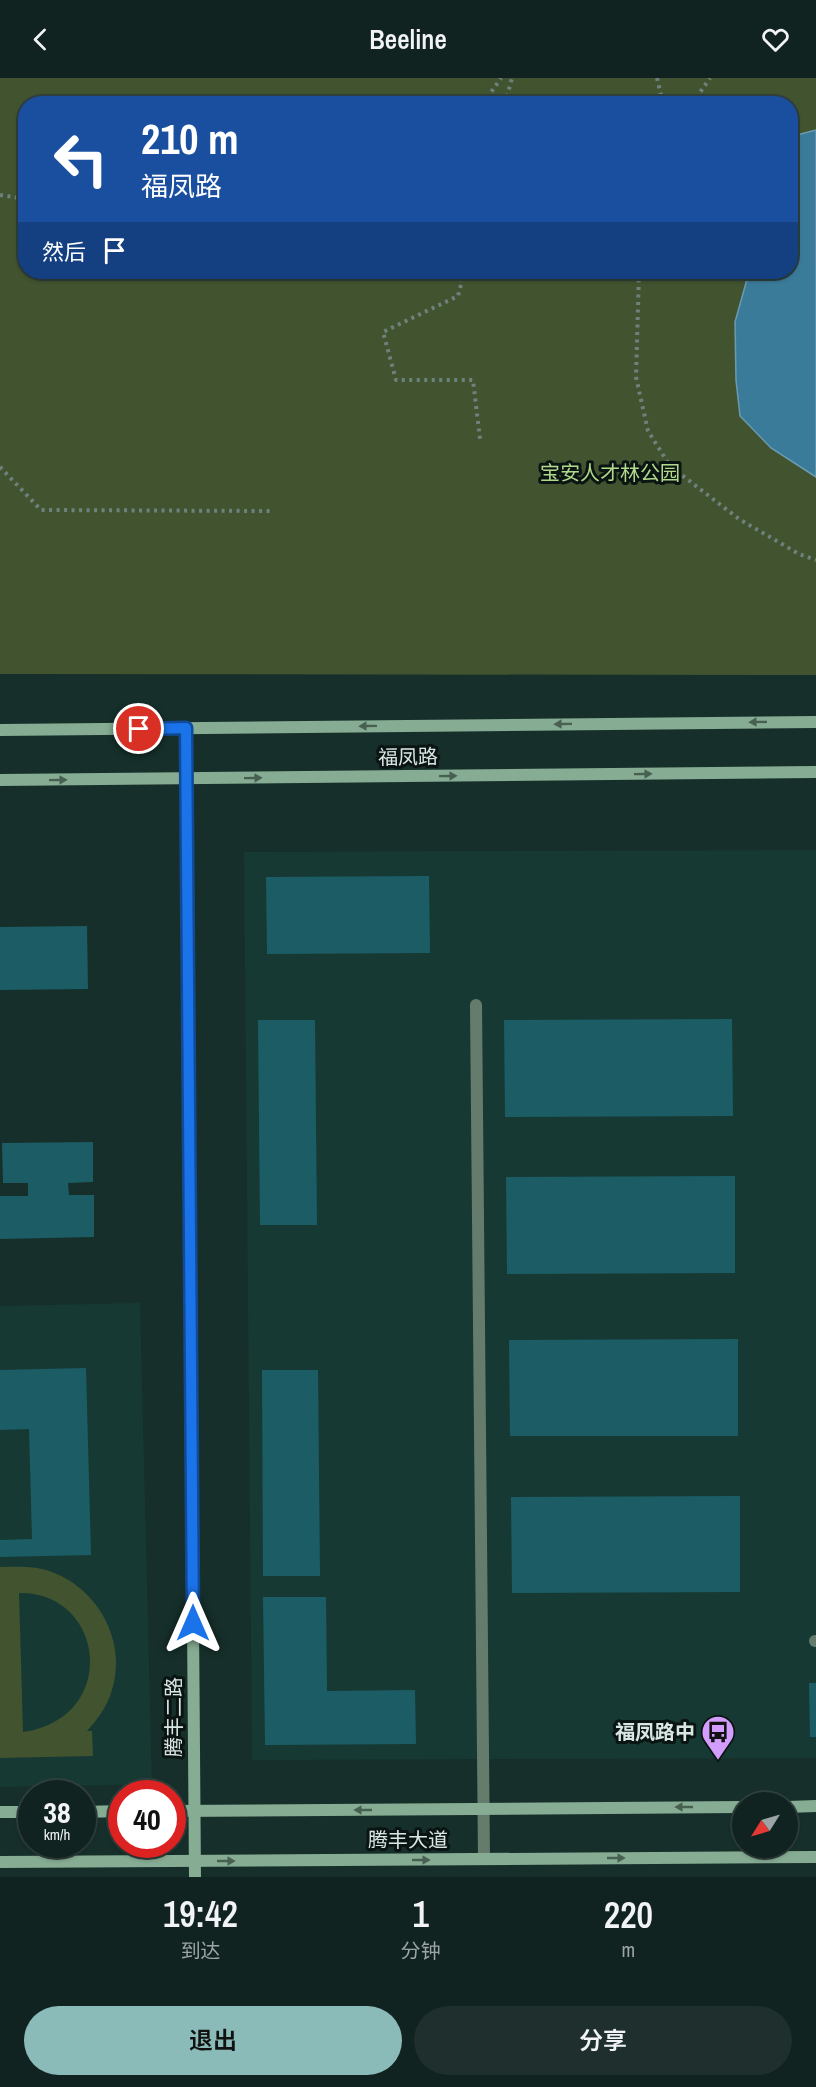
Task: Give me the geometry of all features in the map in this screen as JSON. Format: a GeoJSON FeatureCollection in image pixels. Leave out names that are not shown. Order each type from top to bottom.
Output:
{"type":"FeatureCollection","features":[{"type":"Feature","properties":{"kind":"street","name":"福凤路"},"geometry":{"type":"LineString","coordinates":[[0,730],[816,722]]}},
{"type":"Feature","properties":{"kind":"street","name":"腾丰二路"},"geometry":{"type":"LineString","coordinates":[[186,728],[195,1877]]}},
{"type":"Feature","properties":{"kind":"street","name":"福凤路"},"geometry":{"type":"LineString","coordinates":[[0,780],[816,772]]}},
{"type":"Feature","properties":{"kind":"street"},"geometry":{"type":"LineString","coordinates":[[798,1807],[816,1806]]}},
{"type":"Feature","properties":{"kind":"street","name":"腾丰大道"},"geometry":{"type":"LineString","coordinates":[[186,1811],[732,1807]]}},
{"type":"Feature","properties":{"kind":"street"},"geometry":{"type":"LineString","coordinates":[[0,1812],[18,1812]]}},
{"type":"Feature","properties":{"kind":"street","name":"腾丰大道"},"geometry":{"type":"LineString","coordinates":[[0,1862],[816,1857]]}},
{"type":"Feature","properties":{"kind":"lane"},"geometry":{"type":"LineString","coordinates":[[476,1005],[484,1859]]}},
{"type":"Feature","properties":{"kind":"path"},"geometry":{"type":"LineString","coordinates":[[489,96],[501,78]]}},
{"type":"Feature","properties":{"kind":"path"},"geometry":{"type":"LineString","coordinates":[[507,96],[512,78]]}},
{"type":"Feature","properties":{"kind":"path"},"geometry":{"type":"LineString","coordinates":[[657,78],[661,96]]}},
{"type":"Feature","properties":{"kind":"path"},"geometry":{"type":"LineString","coordinates":[[698,96],[710,78]]}},
{"type":"Feature","properties":{"kind":"path"},"geometry":{"type":"LineString","coordinates":[[0,195],[18,198]]}},
{"type":"Feature","properties":{"kind":"path"},"geometry":{"type":"LineString","coordinates":[[461,279],[458,296],[383,332],[396,380],[473,380],[480,439]]}},
{"type":"Feature","properties":{"kind":"path"},"geometry":{"type":"LineString","coordinates":[[639,279],[636,377],[648,431],[669,466],[739,519],[799,554],[816,560]]}},
{"type":"Feature","properties":{"kind":"path"},"geometry":{"type":"LineString","coordinates":[[0,467],[41,510],[272,511]]}},
{"type":"Feature","properties":{"kind":"shaded area"},"geometry":{"type":"Polygon","coordinates":[[[816,850],[816,1758],[252,1760],[244,852],[816,850]]]}},
{"type":"Feature","properties":{"kind":"shaded area"},"geometry":{"type":"Polygon","coordinates":[[[140,1303],[152,1780],[108,1780],[108,1785],[96,1785],[96,1780],[18,1780],[18,1787],[0,1787],[0,1306],[140,1303]]]}},
{"type":"Feature","properties":{"kind":"green space","name":"宝安人才林公园"},"geometry":{"type":"Polygon","coordinates":[[[0,78],[816,78],[816,675],[0,674],[0,78]]]}},
{"type":"Feature","properties":{"kind":"green space"},"geometry":{"type":"Polygon","coordinates":[[[0,1567],[42,1569],[61,1576],[93,1601],[112,1636],[116,1656],[115,1676],[106,1705],[87,1731],[92,1731],[93,1756],[0,1758],[0,1567]],[[19,1593],[23,1732],[54,1722],[76,1704],[87,1681],[90,1656],[84,1632],[70,1612],[48,1598],[19,1593]]]}},
{"type":"Feature","properties":{"kind":"water"},"geometry":{"type":"Polygon","coordinates":[[[816,130],[816,477],[771,448],[740,416],[736,380],[735,322],[747,279],[798,279],[798,135],[816,130]]]}},
{"type":"Feature","properties":{"kind":"building"},"geometry":{"type":"Polygon","coordinates":[[[429,876],[430,953],[267,954],[266,877],[429,876]]]}},
{"type":"Feature","properties":{"kind":"building"},"geometry":{"type":"Polygon","coordinates":[[[87,926],[88,989],[0,990],[0,927],[87,926]]]}},
{"type":"Feature","properties":{"kind":"building"},"geometry":{"type":"Polygon","coordinates":[[[732,1019],[733,1116],[505,1117],[504,1020],[732,1019]]]}},
{"type":"Feature","properties":{"kind":"building"},"geometry":{"type":"Polygon","coordinates":[[[258,1020],[315,1020],[317,1225],[260,1225],[258,1020]]]}},
{"type":"Feature","properties":{"kind":"building"},"geometry":{"type":"Polygon","coordinates":[[[93,1142],[93,1182],[68,1183],[69,1195],[94,1195],[94,1237],[0,1239],[0,1196],[28,1196],[28,1183],[3,1183],[2,1143],[93,1142]]]}},
{"type":"Feature","properties":{"kind":"building"},"geometry":{"type":"Polygon","coordinates":[[[735,1176],[735,1273],[507,1274],[506,1177],[735,1176]]]}},
{"type":"Feature","properties":{"kind":"building"},"geometry":{"type":"Polygon","coordinates":[[[738,1339],[738,1436],[510,1436],[509,1340],[738,1339]]]}},
{"type":"Feature","properties":{"kind":"building"},"geometry":{"type":"Polygon","coordinates":[[[86,1368],[91,1555],[0,1557],[0,1540],[32,1539],[29,1429],[0,1430],[0,1370],[86,1368]]]}},
{"type":"Feature","properties":{"kind":"building"},"geometry":{"type":"Polygon","coordinates":[[[262,1370],[318,1370],[320,1576],[263,1576],[262,1370]]]}},
{"type":"Feature","properties":{"kind":"building"},"geometry":{"type":"Polygon","coordinates":[[[740,1496],[740,1592],[512,1593],[511,1497],[740,1496]]]}},
{"type":"Feature","properties":{"kind":"building"},"geometry":{"type":"Polygon","coordinates":[[[263,1597],[326,1597],[327,1691],[415,1690],[416,1744],[265,1745],[263,1597]]]}},
{"type":"Feature","properties":{"kind":"building"},"geometry":{"type":"Polygon","coordinates":[[[809,1683],[816,1683],[816,1737],[810,1737],[809,1683]]]}},
{"type":"Feature","properties":{"kind":"place","name":"福凤路中"},"geometry":{"type":"Point","coordinates":[718,1761]}},
{"type":"Feature","properties":{"kind":"route"},"geometry":{"type":"LineString","coordinates":[[139,729],[186,728],[193,1623]]}}]}
